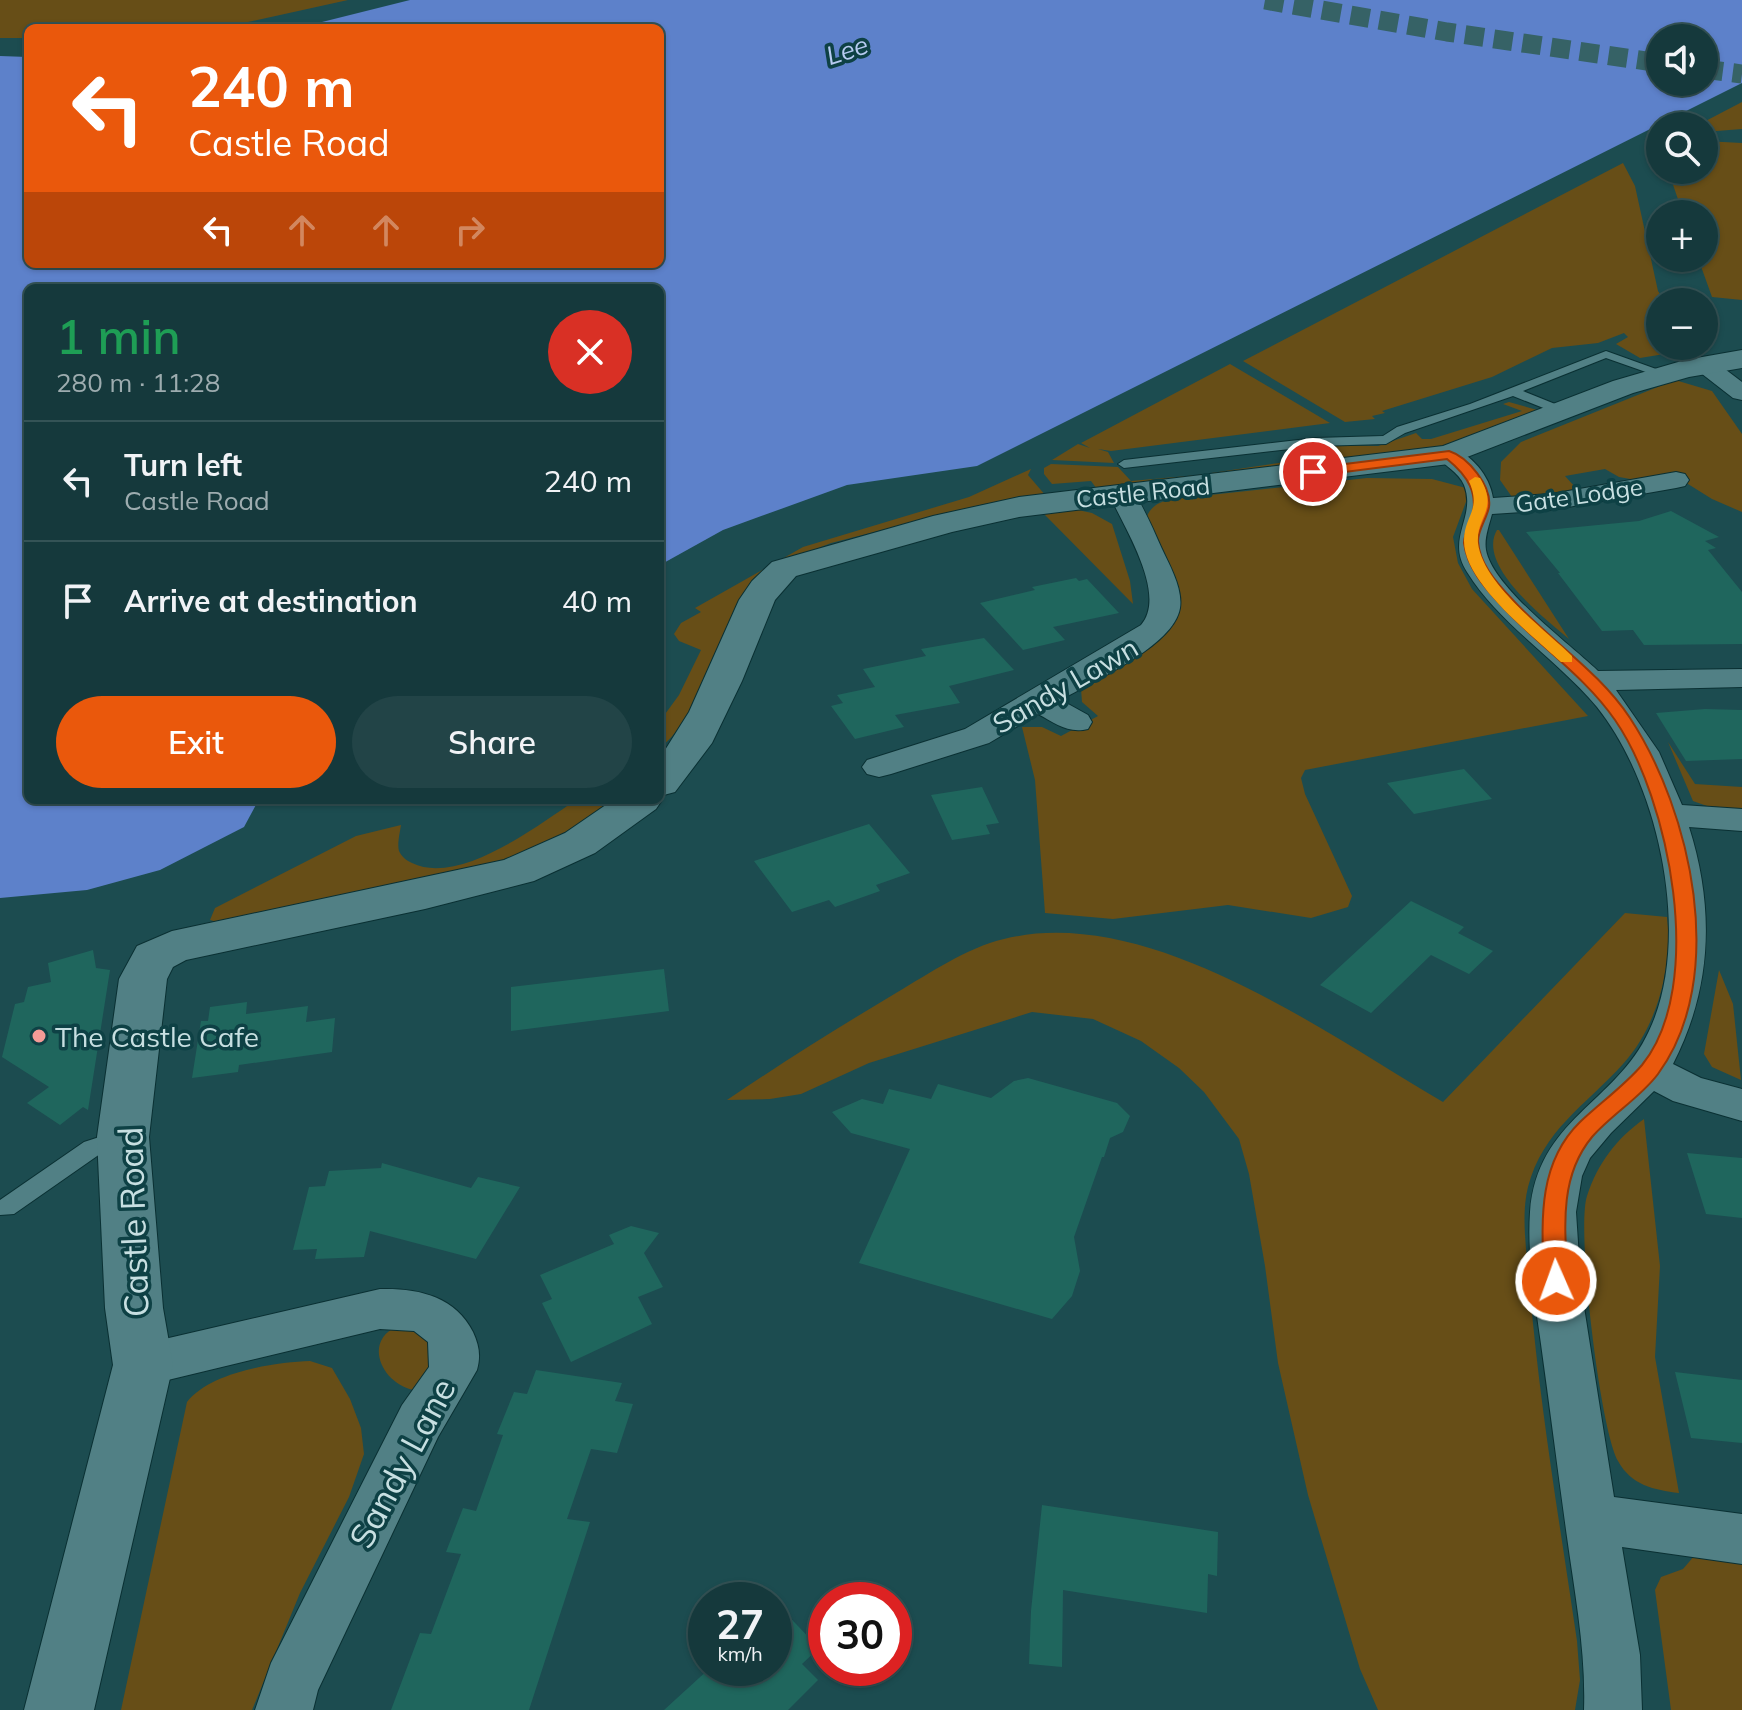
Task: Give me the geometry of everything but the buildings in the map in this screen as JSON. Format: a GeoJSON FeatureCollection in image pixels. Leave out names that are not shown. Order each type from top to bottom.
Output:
{"type":"FeatureCollection","features":[{"type":"Feature","properties":{"kind":"street","name":"Castle Road"},"geometry":{"type":"LineString","coordinates":[[664,778],[687,749],[709,710],[765,586],[784,569],[979,514],[1123,479],[1449,455],[1664,374],[1742,359]]}},
{"type":"Feature","properties":{"kind":"street"},"geometry":{"type":"LineString","coordinates":[[1705,365],[1742,393]]}},
{"type":"Feature","properties":{"kind":"street","name":"Gate Lodge"},"geometry":{"type":"LineString","coordinates":[[1449,455],[1464,466],[1482,496],[1482,507],[1471,540],[1478,567],[1506,602],[1590,681],[1622,718],[1636,741],[1667,815],[1677,854],[1689,937],[1677,1011],[1667,1042],[1649,1070],[1584,1131],[1561,1167],[1553,1213],[1556,1281],[1609,1633],[1613,1710]]}},
{"type":"Feature","properties":{"kind":"street","name":"Sandy Lawn"},"geometry":{"type":"LineString","coordinates":[[879,767],[977,736],[1149,635],[1165,611],[1166,601],[1123,479]]}},
{"type":"Feature","properties":{"kind":"street","name":"Gate Lodge"},"geometry":{"type":"LineString","coordinates":[[1482,507],[1551,502],[1676,480]]}},
{"type":"Feature","properties":{"kind":"street"},"geometry":{"type":"LineString","coordinates":[[1590,681],[1742,678]]}},
{"type":"Feature","properties":{"kind":"street"},"geometry":{"type":"LineString","coordinates":[[1039,701],[1076,722]]}},
{"type":"Feature","properties":{"kind":"street","name":"Castle Road"},"geometry":{"type":"LineString","coordinates":[[59,1710],[143,1365],[134,1308],[123,1137],[143,979],[154,957],[172,947],[425,894],[518,871],[580,843],[635,804]]}},
{"type":"Feature","properties":{"kind":"street"},"geometry":{"type":"LineString","coordinates":[[1667,815],[1742,820]]}},
{"type":"Feature","properties":{"kind":"street"},"geometry":{"type":"LineString","coordinates":[[1649,1070],[1688,1090],[1742,1105]]}},
{"type":"Feature","properties":{"kind":"street","name":"Sandy Lane"},"geometry":{"type":"LineString","coordinates":[[143,1365],[380,1309],[399,1308],[434,1315],[442,1322],[450,1338],[456,1353],[453,1368],[415,1429],[291,1683],[284,1710]]}},
{"type":"Feature","properties":{"kind":"street"},"geometry":{"type":"LineString","coordinates":[[1590,1518],[1742,1539]]}},
{"type":"Feature","properties":{"kind":"lane"},"geometry":{"type":"LineString","coordinates":[[1123,479],[1316,442],[1386,440],[1401,430],[1514,392],[1606,354],[1664,374]]}},
{"type":"Feature","properties":{"kind":"lane"},"geometry":{"type":"LineString","coordinates":[[1514,392],[1561,411]]}},
{"type":"Feature","properties":{"kind":"lane"},"geometry":{"type":"LineString","coordinates":[[6,1208],[92,1148],[123,1137]]}},
{"type":"Feature","properties":{"kind":"shaded area"},"geometry":{"type":"Polygon","coordinates":[[[0,0],[348,0],[239,24],[24,24],[24,38],[0,38],[0,0]]]}},
{"type":"Feature","properties":{"kind":"shaded area"},"geometry":{"type":"Polygon","coordinates":[[[1742,102],[1742,129],[1718,131],[1718,115],[1742,102]]]}},
{"type":"Feature","properties":{"kind":"shaded area"},"geometry":{"type":"Polygon","coordinates":[[[1718,142],[1742,143],[1742,300],[1718,298],[1718,288],[1709,288],[1703,272],[1718,272],[1718,200],[1678,200],[1673,184],[1718,184],[1718,142]]]}},
{"type":"Feature","properties":{"kind":"shaded area"},"geometry":{"type":"Polygon","coordinates":[[[1623,163],[1635,186],[1646,236],[1646,272],[1654,272],[1657,288],[1646,288],[1646,357],[1640,358],[1616,344],[1628,337],[1624,333],[1598,343],[1552,348],[1492,377],[1382,411],[1385,413],[1372,416],[1375,419],[1345,422],[1243,361],[1623,163]]]}},
{"type":"Feature","properties":{"kind":"shaded area"},"geometry":{"type":"Polygon","coordinates":[[[1230,364],[1330,423],[1111,451],[1098,449],[1108,452],[1114,463],[1052,460],[1078,444],[1090,448],[1081,443],[1230,364]]]}},
{"type":"Feature","properties":{"kind":"shaded area"},"geometry":{"type":"Polygon","coordinates":[[[1675,380],[1712,391],[1742,434],[1742,512],[1712,499],[1672,474],[1636,480],[1619,477],[1605,469],[1565,476],[1575,487],[1571,492],[1517,497],[1512,497],[1500,480],[1501,462],[1521,442],[1675,380]]]}},
{"type":"Feature","properties":{"kind":"shaded area"},"geometry":{"type":"Polygon","coordinates":[[[1509,402],[1537,410],[1429,452],[1097,489],[1091,481],[1052,484],[1044,474],[1044,468],[1051,464],[1118,467],[1131,481],[1198,475],[1339,454],[1330,445],[1378,446],[1416,433],[1422,439],[1431,439],[1522,411],[1503,404],[1509,402]]]}},
{"type":"Feature","properties":{"kind":"shaded area"},"geometry":{"type":"Polygon","coordinates":[[[1031,469],[1028,475],[1046,496],[984,504],[831,543],[763,570],[750,584],[697,698],[672,737],[664,744],[664,716],[679,695],[701,650],[679,641],[674,634],[681,623],[701,612],[695,608],[803,547],[969,497],[1031,469]]]}},
{"type":"Feature","properties":{"kind":"shaded area"},"geometry":{"type":"Polygon","coordinates":[[[1367,478],[1432,479],[1466,488],[1467,499],[1453,537],[1458,563],[1472,589],[1588,716],[1305,770],[1301,778],[1305,794],[1352,896],[1348,907],[1311,918],[1228,905],[1113,919],[1045,913],[1035,780],[1022,727],[1042,727],[1061,736],[1098,716],[1082,702],[1081,689],[1163,637],[1176,614],[1147,516],[1151,509],[1173,499],[1367,478]]]}},
{"type":"Feature","properties":{"kind":"shaded area"},"geometry":{"type":"Polygon","coordinates":[[[1078,510],[1092,513],[1112,524],[1130,581],[1133,604],[1044,514],[1078,510]]]}},
{"type":"Feature","properties":{"kind":"shaded area"},"geometry":{"type":"Polygon","coordinates":[[[1497,530],[1569,639],[1531,605],[1504,575],[1493,544],[1497,530]]]}},
{"type":"Feature","properties":{"kind":"shaded area"},"geometry":{"type":"Polygon","coordinates":[[[1668,742],[1695,784],[1742,787],[1742,809],[1707,806],[1693,801],[1668,742]]]}},
{"type":"Feature","properties":{"kind":"shaded area"},"geometry":{"type":"Polygon","coordinates":[[[570,804],[605,806],[562,834],[516,856],[469,873],[369,897],[217,922],[210,920],[215,908],[356,836],[401,825],[400,853],[412,863],[431,868],[452,867],[474,860],[519,837],[570,804]]]}},
{"type":"Feature","properties":{"kind":"shaded area"},"geometry":{"type":"Polygon","coordinates":[[[1625,913],[1667,917],[1667,955],[1660,995],[1635,1049],[1567,1120],[1544,1150],[1528,1187],[1525,1212],[1539,1379],[1577,1641],[1580,1680],[1575,1710],[1378,1710],[1360,1669],[1308,1495],[1278,1363],[1249,1174],[1239,1139],[1204,1092],[1179,1068],[1141,1041],[1093,1019],[1032,1012],[869,1063],[801,1094],[770,1099],[727,1100],[832,1032],[962,955],[1004,939],[1059,933],[1117,940],[1175,957],[1233,981],[1345,1042],[1443,1102],[1625,913]]]}},
{"type":"Feature","properties":{"kind":"shaded area"},"geometry":{"type":"Polygon","coordinates":[[[1719,970],[1733,1004],[1741,1080],[1712,1067],[1704,1054],[1719,970]]]}},
{"type":"Feature","properties":{"kind":"shaded area"},"geometry":{"type":"Polygon","coordinates":[[[1644,1119],[1660,1266],[1655,1357],[1679,1493],[1636,1481],[1618,1461],[1611,1442],[1597,1372],[1587,1286],[1584,1216],[1587,1196],[1609,1153],[1644,1119]]]}},
{"type":"Feature","properties":{"kind":"shaded area"},"geometry":{"type":"Polygon","coordinates":[[[398,1326],[431,1335],[434,1369],[414,1390],[393,1380],[380,1361],[381,1341],[398,1326]]]}},
{"type":"Feature","properties":{"kind":"shaded area"},"geometry":{"type":"Polygon","coordinates":[[[310,1361],[332,1368],[350,1399],[361,1428],[364,1454],[349,1497],[300,1593],[252,1710],[121,1710],[187,1402],[197,1392],[227,1376],[262,1367],[310,1361]]]}},
{"type":"Feature","properties":{"kind":"shaded area"},"geometry":{"type":"Polygon","coordinates":[[[1695,1555],[1742,1562],[1742,1710],[1671,1710],[1655,1590],[1661,1577],[1683,1569],[1695,1555]]]}},
{"type":"Feature","properties":{"kind":"water","name":"Lee"},"geometry":{"type":"Polygon","coordinates":[[[410,0],[1742,0],[1742,83],[1718,95],[1718,24],[1646,24],[1646,96],[1716,96],[1684,112],[1646,112],[1646,131],[977,466],[847,485],[723,530],[664,563],[664,284],[24,284],[24,804],[256,804],[244,827],[160,870],[87,890],[0,898],[0,56],[24,57],[24,268],[664,268],[664,24],[314,24],[410,0]]]}},
{"type":"Feature","properties":{"kind":"tunnel"},"geometry":{"type":"LineString","coordinates":[[1265,0],[1447,32],[1646,61]]}},
{"type":"Feature","properties":{"kind":"tunnel"},"geometry":{"type":"LineString","coordinates":[[1718,71],[1742,74]]}},
{"type":"Feature","properties":{"kind":"slow traffic"},"geometry":{"type":"LineString","coordinates":[[1475,481],[1482,496],[1482,507],[1471,540],[1478,567],[1506,602],[1566,659]]}},
{"type":"Feature","properties":{"kind":"place","name":"The Castle Cafe"},"geometry":{"type":"Point","coordinates":[39,1036]}},
{"type":"Feature","properties":{"kind":"route"},"geometry":{"type":"LineString","coordinates":[[1313,472],[1449,455],[1464,466],[1482,496],[1482,507],[1471,540],[1478,567],[1506,602],[1590,681],[1622,718],[1647,764],[1667,815],[1677,854],[1689,937],[1677,1011],[1667,1042],[1649,1070],[1584,1131],[1561,1167],[1553,1213],[1556,1281]]}}]}
